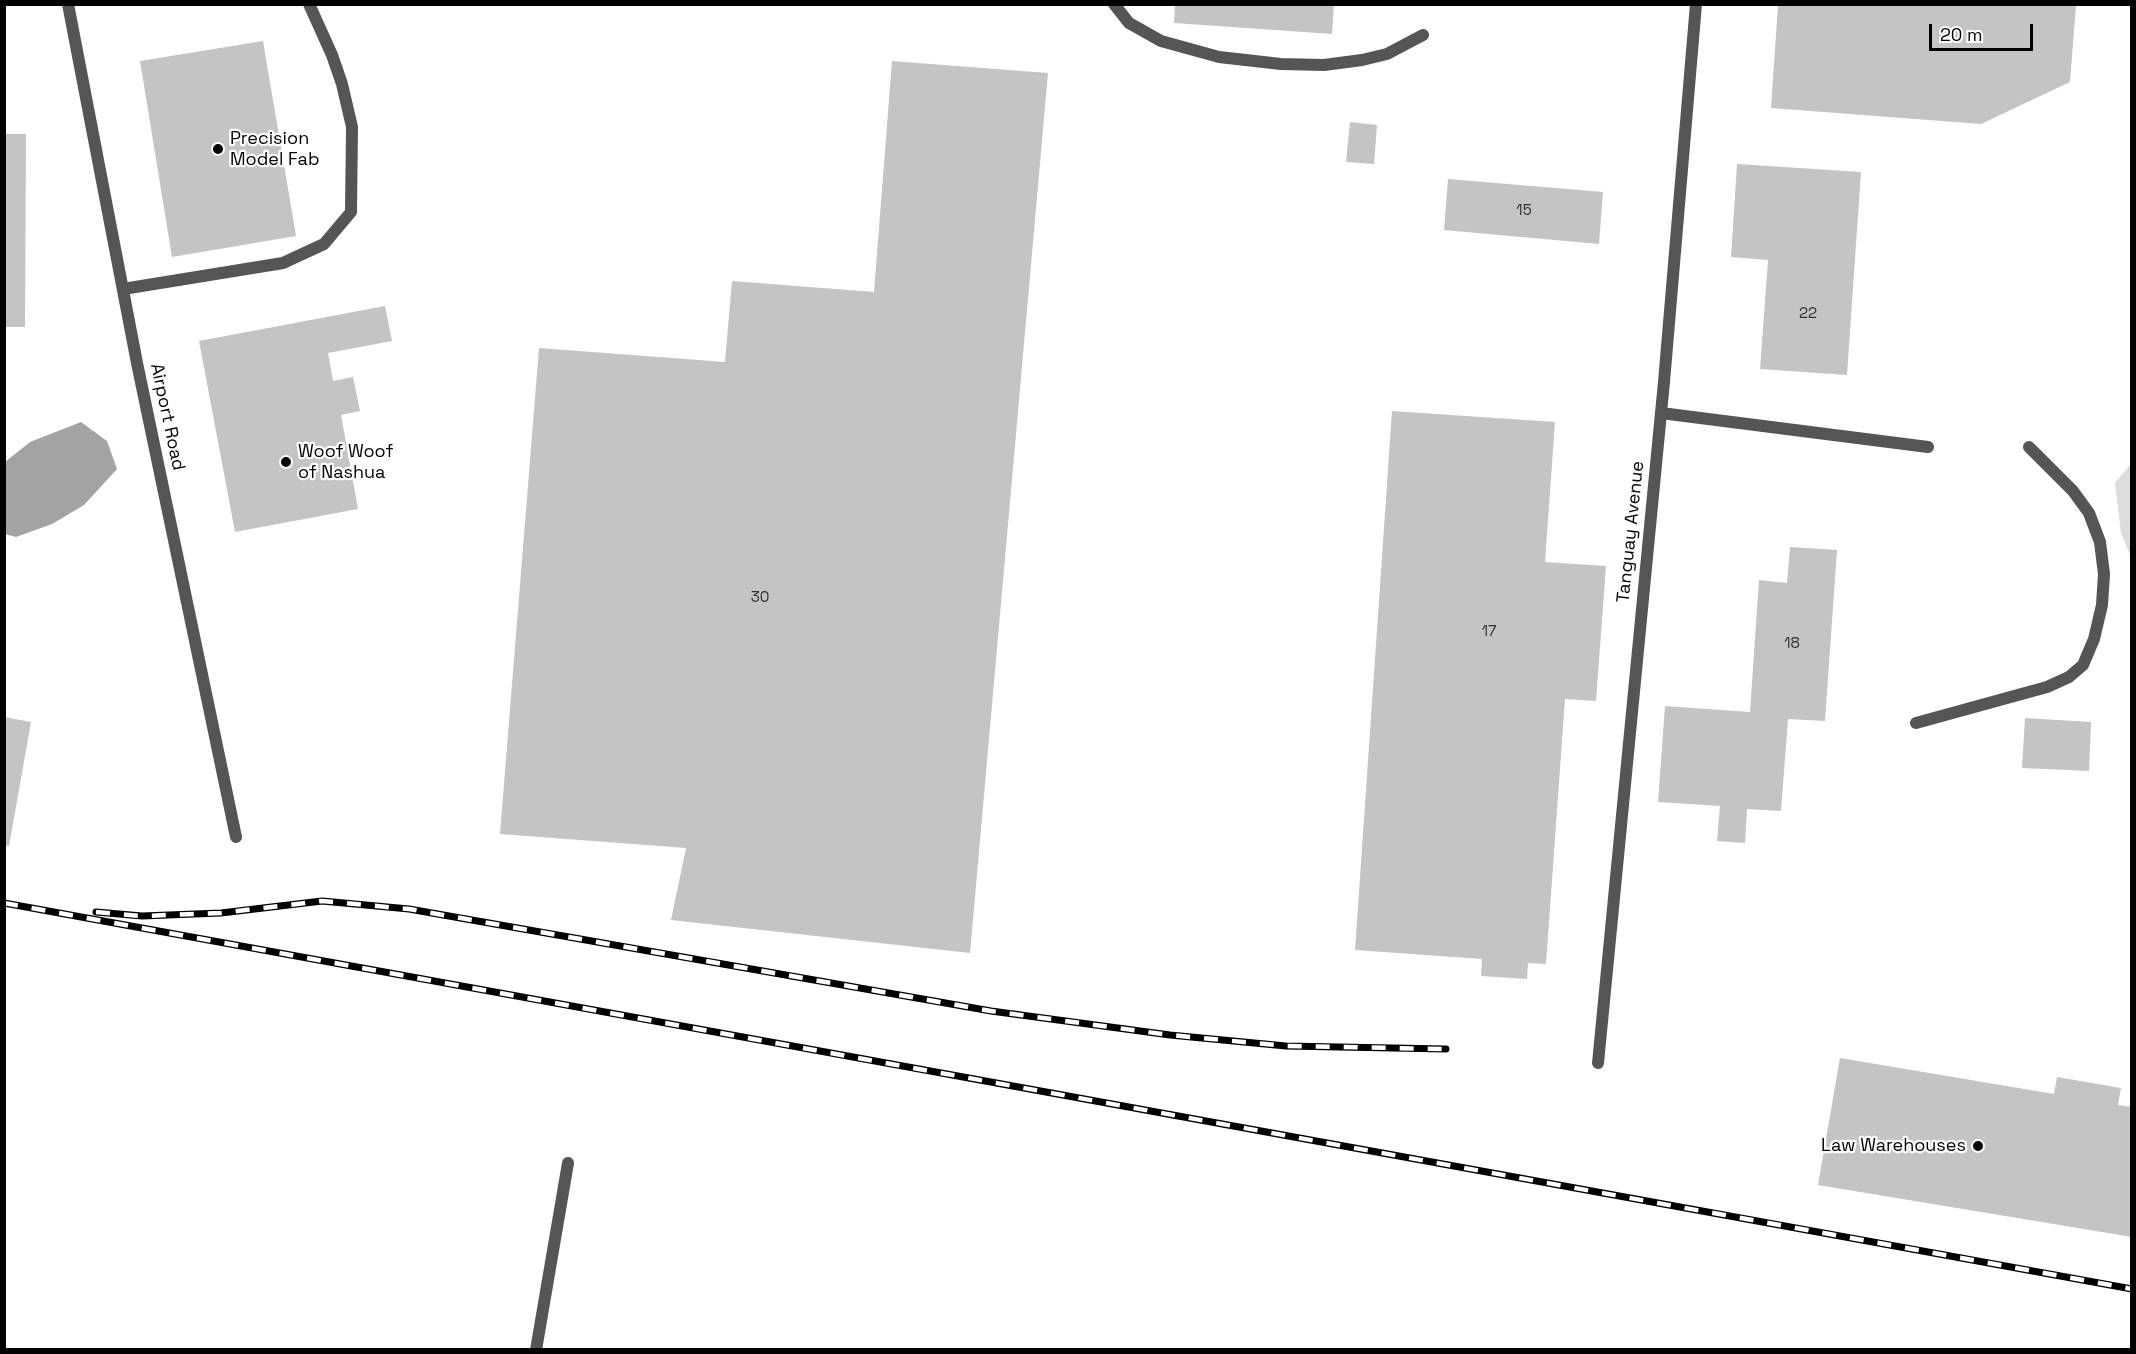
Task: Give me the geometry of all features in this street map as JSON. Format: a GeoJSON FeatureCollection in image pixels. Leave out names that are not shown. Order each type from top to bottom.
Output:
{"type":"FeatureCollection","features":[{"type":"Feature","properties":{"kind":"street","name":"Airport Road"},"geometry":{"type":"LineString","coordinates":[[68,4],[123,290],[236,837]]}},
{"type":"Feature","properties":{"kind":"street"},"geometry":{"type":"LineString","coordinates":[[123,290],[283,263],[324,244],[351,212],[352,127],[332,55],[309,4]]}},
{"type":"Feature","properties":{"kind":"street"},"geometry":{"type":"LineString","coordinates":[[1114,4],[1129,23],[1161,41],[1219,57],[1281,64],[1324,65],[1362,60],[1387,54],[1423,35]]}},
{"type":"Feature","properties":{"kind":"street","name":"Tanguay Avenue"},"geometry":{"type":"LineString","coordinates":[[1598,1063],[1661,413],[1696,4]]}},
{"type":"Feature","properties":{"kind":"street"},"geometry":{"type":"LineString","coordinates":[[1661,413],[1928,447]]}},
{"type":"Feature","properties":{"kind":"street"},"geometry":{"type":"LineString","coordinates":[[1916,723],[2062,681],[2083,665],[2094,639],[2102,605],[2104,574],[2100,542],[2089,513],[2073,491],[2029,447]]}},
{"type":"Feature","properties":{"kind":"street"},"geometry":{"type":"LineString","coordinates":[[537,1350],[568,1163]]}},
{"type":"Feature","properties":{"kind":"shaded area"},"geometry":{"type":"Polygon","coordinates":[[[81,422],[107,441],[117,469],[84,505],[52,524],[16,537],[5,534],[5,462],[30,442],[81,422]]]}},
{"type":"Feature","properties":{"kind":"shaded area"},"geometry":{"type":"Polygon","coordinates":[[[2131,464],[2131,557],[2121,533],[2115,483],[2131,464]]]}},
{"type":"Feature","properties":{"kind":"building"},"geometry":{"type":"Polygon","coordinates":[[[1175,4],[1334,4],[1332,34],[1174,23],[1175,4]]]}},
{"type":"Feature","properties":{"kind":"building"},"geometry":{"type":"Polygon","coordinates":[[[1778,5],[2076,5],[2070,82],[1981,124],[1771,108],[1778,5]]]}},
{"type":"Feature","properties":{"kind":"building","name":"Precision Model Fab"},"geometry":{"type":"Polygon","coordinates":[[[263,41],[296,236],[172,257],[140,61],[263,41]]]}},
{"type":"Feature","properties":{"kind":"building"},"geometry":{"type":"Polygon","coordinates":[[[892,61],[1048,73],[970,953],[671,920],[686,848],[500,834],[539,348],[725,362],[732,281],[874,292],[892,61]]]}},
{"type":"Feature","properties":{"kind":"building"},"geometry":{"type":"Polygon","coordinates":[[[1350,122],[1377,125],[1374,164],[1346,162],[1350,122]]]}},
{"type":"Feature","properties":{"kind":"building"},"geometry":{"type":"Polygon","coordinates":[[[4,134],[26,134],[25,327],[4,327],[4,134]]]}},
{"type":"Feature","properties":{"kind":"building"},"geometry":{"type":"Polygon","coordinates":[[[1737,164],[1861,172],[1847,375],[1760,369],[1768,260],[1731,257],[1737,164]]]}},
{"type":"Feature","properties":{"kind":"building"},"geometry":{"type":"Polygon","coordinates":[[[1448,179],[1603,192],[1599,244],[1444,230],[1448,179]]]}},
{"type":"Feature","properties":{"kind":"building","name":"Woof Woof of Nashua"},"geometry":{"type":"Polygon","coordinates":[[[385,306],[392,341],[328,353],[333,381],[353,377],[360,411],[341,415],[358,509],[235,532],[199,341],[385,306]]]}},
{"type":"Feature","properties":{"kind":"building"},"geometry":{"type":"Polygon","coordinates":[[[1392,411],[1555,422],[1545,562],[1606,566],[1596,701],[1565,699],[1546,964],[1528,963],[1527,979],[1481,976],[1482,959],[1355,950],[1392,411]]]}},
{"type":"Feature","properties":{"kind":"building"},"geometry":{"type":"Polygon","coordinates":[[[1790,547],[1837,550],[1825,721],[1788,719],[1781,811],[1747,809],[1745,843],[1717,841],[1720,806],[1658,802],[1665,706],[1750,712],[1759,580],[1787,583],[1790,547]]]}},
{"type":"Feature","properties":{"kind":"building"},"geometry":{"type":"Polygon","coordinates":[[[4,717],[31,722],[9,846],[4,845],[4,717]]]}},
{"type":"Feature","properties":{"kind":"building"},"geometry":{"type":"Polygon","coordinates":[[[2025,718],[2091,722],[2089,771],[2022,768],[2025,718]]]}},
{"type":"Feature","properties":{"kind":"building","name":"Law Warehouses"},"geometry":{"type":"Polygon","coordinates":[[[1840,1058],[2054,1094],[2057,1077],[2121,1088],[2118,1105],[2132,1107],[2132,1237],[1818,1185],[1840,1058]]]}},
{"type":"Feature","properties":{"kind":"railway"},"geometry":{"type":"LineString","coordinates":[[96,912],[142,916],[221,913],[322,901],[409,909],[991,1011],[1170,1035],[1286,1046],[1446,1049]]}},
{"type":"Feature","properties":{"kind":"railway"},"geometry":{"type":"LineString","coordinates":[[4,903],[2132,1289]]}},
{"type":"Feature","properties":{"kind":"place","name":"Precision Model Fab"},"geometry":{"type":"Point","coordinates":[218,149]}},
{"type":"Feature","properties":{"kind":"place","name":"Woof Woof of Nashua"},"geometry":{"type":"Point","coordinates":[286,462]}},
{"type":"Feature","properties":{"kind":"place","name":"Law Warehouses"},"geometry":{"type":"Point","coordinates":[1978,1146]}}]}
